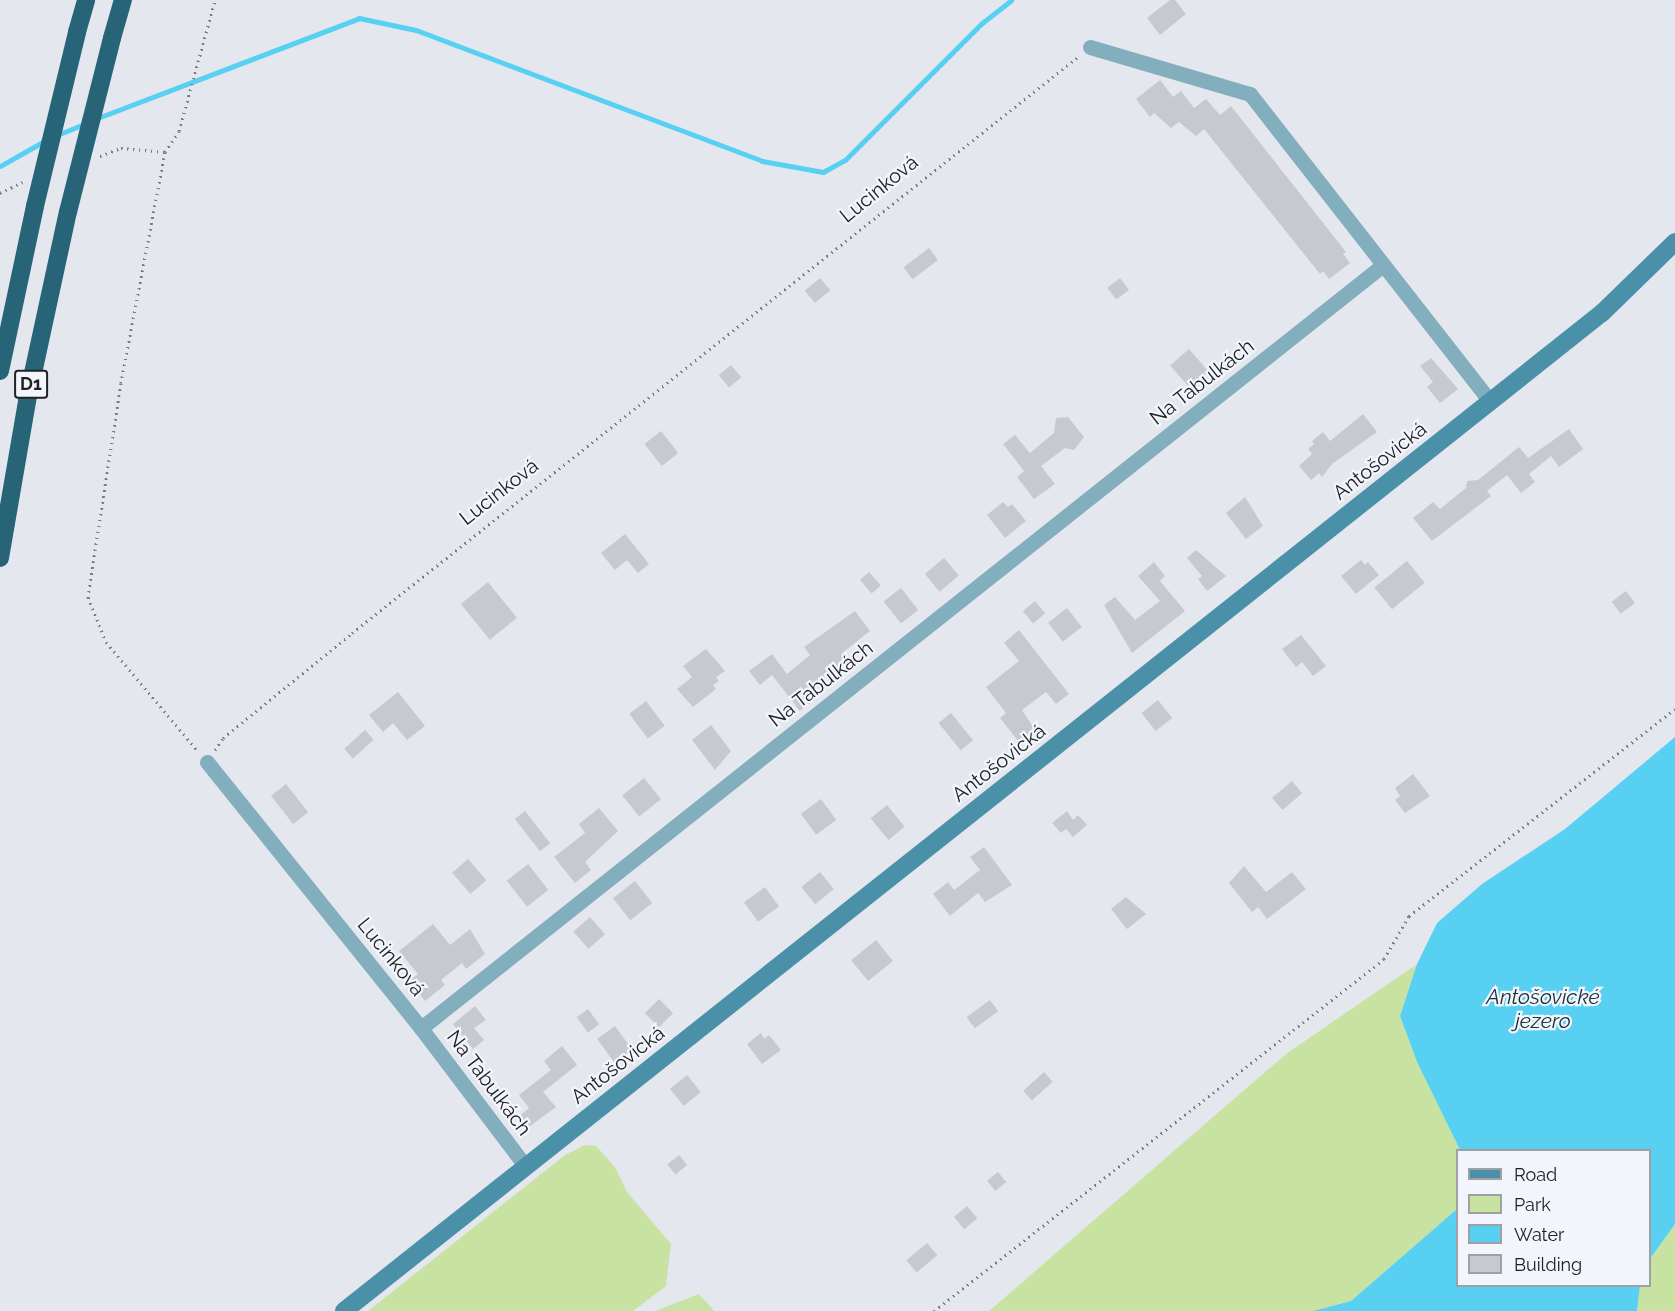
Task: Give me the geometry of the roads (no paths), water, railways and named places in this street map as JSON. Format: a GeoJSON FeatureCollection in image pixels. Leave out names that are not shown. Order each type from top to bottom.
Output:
{"type":"FeatureCollection","features":[{"type":"Feature","properties":{"kind":"highway","name":"D1"},"geometry":{"type":"LineString","coordinates":[[0,371],[35,206],[86,0]]}},
{"type":"Feature","properties":{"kind":"highway","name":"D1"},"geometry":{"type":"LineString","coordinates":[[0,558],[25,412],[68,212],[123,0]]}},
{"type":"Feature","properties":{"kind":"street"},"geometry":{"type":"LineString","coordinates":[[1090,47],[1250,94],[1491,402]]}},
{"type":"Feature","properties":{"kind":"street","name":"Antošovická"},"geometry":{"type":"LineString","coordinates":[[344,1311],[1602,313],[1675,242]]}},
{"type":"Feature","properties":{"kind":"street","name":"Na Tabulkách"},"geometry":{"type":"LineString","coordinates":[[526,1167],[421,1028],[1383,265]]}},
{"type":"Feature","properties":{"kind":"street","name":"Lucinková"},"geometry":{"type":"LineString","coordinates":[[207,762],[421,1028]]}},
{"type":"Feature","properties":{"kind":"water","name":"Antošovické jezero"},"geometry":{"type":"Polygon","coordinates":[[[1675,737],[1675,1224],[1651,1258],[1651,1149],[1460,1149],[1417,1062],[1400,1016],[1417,964],[1437,923],[1482,884],[1565,829],[1675,737]]]}},
{"type":"Feature","properties":{"kind":"water"},"geometry":{"type":"Polygon","coordinates":[[[1456,1210],[1456,1287],[1640,1287],[1637,1311],[1313,1311],[1351,1301],[1456,1210]]]}},
{"type":"Feature","properties":{"kind":"waterway"},"geometry":{"type":"LineString","coordinates":[[95,119],[359,18],[416,30],[762,161],[823,172],[845,160],[982,23],[1011,0]]}},
{"type":"Feature","properties":{"kind":"waterway"},"geometry":{"type":"LineString","coordinates":[[57,135],[87,123]]}},
{"type":"Feature","properties":{"kind":"waterway"},"geometry":{"type":"LineString","coordinates":[[0,166],[48,139]]}}]}
